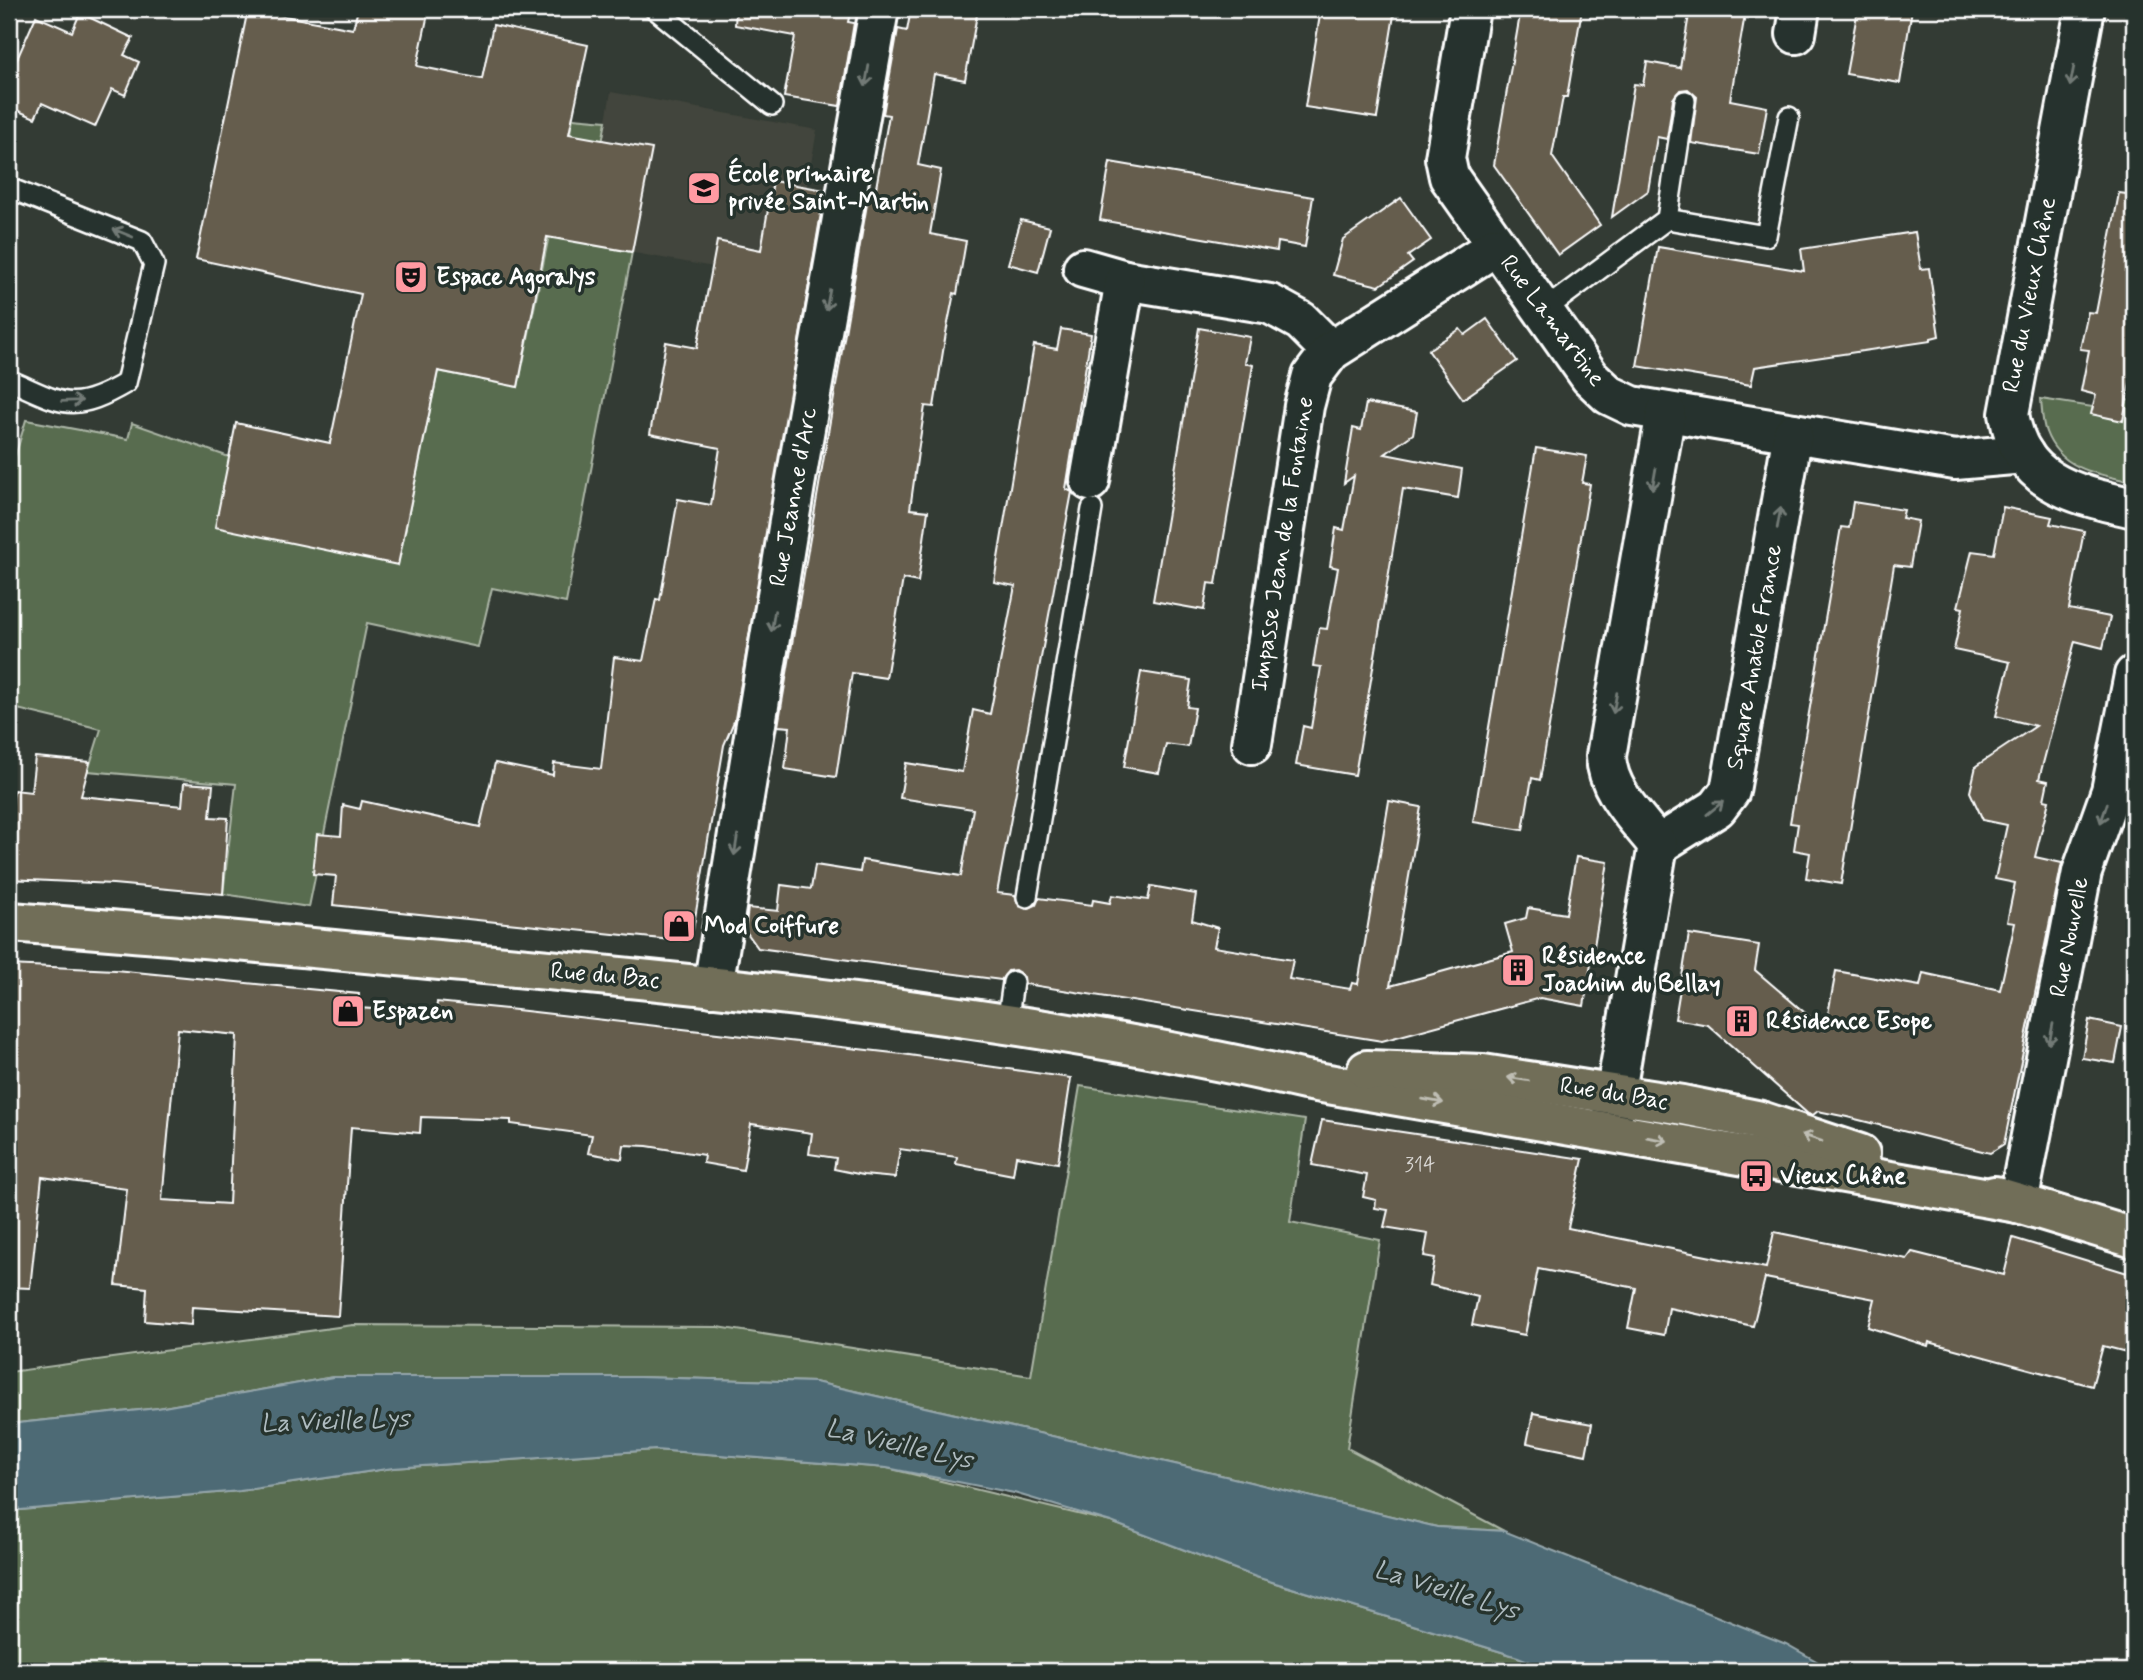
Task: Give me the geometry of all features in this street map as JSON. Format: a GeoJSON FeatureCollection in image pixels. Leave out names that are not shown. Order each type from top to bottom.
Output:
{"type":"FeatureCollection","features":[{"type":"Feature","properties":{"kind":"main road","name":"Rue du Bac"},"geometry":{"type":"LineString","coordinates":[[9,922],[266,943],[863,1002],[1197,1055],[1305,1080],[1609,1130],[2018,1203]]}},
{"type":"Feature","properties":{"kind":"main road","name":"Rue du Bac"},"geometry":{"type":"LineString","coordinates":[[1197,1055],[1387,1072],[1472,1073],[1616,1094],[1770,1124],[2134,1238]]}},
{"type":"Feature","properties":{"kind":"street","name":"Rue Jeanne d'Arc"},"geometry":{"type":"LineString","coordinates":[[713,987],[795,485],[879,9]]}},
{"type":"Feature","properties":{"kind":"street","name":"Rue Lamartine"},"geometry":{"type":"LineString","coordinates":[[1470,9],[1445,158],[1454,187],[1590,377],[1609,396],[1632,406],[1955,460],[2024,454]]}},
{"type":"Feature","properties":{"kind":"street","name":"Rue du Vieux Chêne"},"geometry":{"type":"LineString","coordinates":[[2085,9],[2009,402],[2011,425],[2033,467],[2057,486],[2072,493],[2134,508]]}},
{"type":"Feature","properties":{"kind":"street","name":"Impasse Jean de la Fontaine"},"geometry":{"type":"LineString","coordinates":[[1252,744],[1304,406],[1312,376],[1331,351],[1496,246]]}},
{"type":"Feature","properties":{"kind":"street"},"geometry":{"type":"LineString","coordinates":[[1083,268],[1125,281],[1270,304],[1301,321],[1331,351]]}},
{"type":"Feature","properties":{"kind":"street"},"geometry":{"type":"LineString","coordinates":[[1091,495],[1125,281]]}},
{"type":"Feature","properties":{"kind":"street"},"geometry":{"type":"LineString","coordinates":[[1609,1130],[1658,845],[1614,787],[1606,768],[1606,756],[1666,412]]}},
{"type":"Feature","properties":{"kind":"street","name":"Square Anatole France"},"geometry":{"type":"LineString","coordinates":[[1658,845],[1717,808],[1730,791],[1734,780],[1793,433]]}},
{"type":"Feature","properties":{"kind":"street","name":"Rue Nouvelle"},"geometry":{"type":"LineString","coordinates":[[2018,1203],[2082,872],[2111,791],[2134,675]]}},
{"type":"Feature","properties":{"kind":"lane"},"geometry":{"type":"LineString","coordinates":[[655,9],[772,105]]}},
{"type":"Feature","properties":{"kind":"lane"},"geometry":{"type":"LineString","coordinates":[[1543,311],[1667,219],[1685,101]]}},
{"type":"Feature","properties":{"kind":"lane"},"geometry":{"type":"LineString","coordinates":[[1667,219],[1766,236],[1789,117]]}},
{"type":"Feature","properties":{"kind":"lane"},"geometry":{"type":"LineString","coordinates":[[9,188],[142,241],[154,264],[126,383],[100,398],[66,404],[9,380]]}},
{"type":"Feature","properties":{"kind":"lane"},"geometry":{"type":"LineString","coordinates":[[1027,897],[1091,495]]}},
{"type":"Feature","properties":{"kind":"lane"},"geometry":{"type":"LineString","coordinates":[[1007,1024],[1013,982]]}},
{"type":"Feature","properties":{"kind":"shaded area","name":"École primaire privée Saint-Martin"},"geometry":{"type":"Polygon","coordinates":[[[611,92],[817,130],[807,186],[820,189],[803,283],[584,244],[611,92]]]}},
{"type":"Feature","properties":{"kind":"green space"},"geometry":{"type":"Polygon","coordinates":[[[573,118],[606,121],[584,243],[632,252],[566,603],[492,588],[478,647],[367,623],[309,907],[223,894],[236,784],[88,771],[101,729],[9,707],[9,477],[26,420],[128,439],[132,423],[229,457],[398,565],[438,371],[518,387],[573,118]]]}},
{"type":"Feature","properties":{"kind":"green space"},"geometry":{"type":"Polygon","coordinates":[[[2041,399],[2093,407],[2092,414],[2122,420],[2127,400],[2134,401],[2134,482],[2082,469],[2061,455],[2052,445],[2045,428],[2041,399]]]}},
{"type":"Feature","properties":{"kind":"green space"},"geometry":{"type":"Polygon","coordinates":[[[1080,1086],[1305,1120],[1290,1222],[1380,1240],[1347,1448],[1504,1531],[1437,1527],[815,1382],[639,1377],[333,1377],[158,1408],[9,1424],[9,1372],[353,1325],[718,1327],[1031,1376],[1080,1086]]]}},
{"type":"Feature","properties":{"kind":"green space"},"geometry":{"type":"Polygon","coordinates":[[[655,1450],[887,1468],[1111,1522],[1256,1577],[1518,1657],[1553,1671],[9,1671],[9,1511],[239,1491],[393,1468],[655,1450]]]}},
{"type":"Feature","properties":{"kind":"water","name":"La Vieille Lys"},"geometry":{"type":"Polygon","coordinates":[[[333,1377],[639,1377],[815,1382],[1437,1527],[1504,1531],[1786,1644],[1834,1671],[1553,1671],[1518,1657],[1256,1577],[1111,1522],[1014,1493],[887,1468],[655,1450],[393,1468],[240,1491],[9,1511],[9,1424],[158,1408],[333,1377]]]}},
{"type":"Feature","properties":{"kind":"building","name":"Espace Agoralys"},"geometry":{"type":"Polygon","coordinates":[[[248,9],[353,29],[358,9],[429,9],[417,66],[482,79],[493,25],[588,45],[569,134],[652,149],[632,252],[547,237],[518,387],[438,371],[398,565],[215,527],[236,423],[330,443],[361,294],[196,259],[248,9]]]}},
{"type":"Feature","properties":{"kind":"building"},"geometry":{"type":"Polygon","coordinates":[[[736,9],[851,9],[848,22],[854,23],[840,106],[784,97],[795,36],[735,25],[736,9]]]}},
{"type":"Feature","properties":{"kind":"building"},"geometry":{"type":"Polygon","coordinates":[[[911,9],[978,9],[965,80],[934,74],[918,165],[941,170],[930,234],[966,241],[957,294],[954,293],[946,333],[934,407],[925,406],[918,452],[910,509],[928,511],[918,582],[903,579],[886,678],[852,673],[836,777],[785,769],[790,727],[778,726],[868,198],[874,199],[889,115],[883,114],[898,29],[907,31],[911,9]]]}},
{"type":"Feature","properties":{"kind":"building"},"geometry":{"type":"Polygon","coordinates":[[[1321,9],[1395,9],[1377,118],[1305,107],[1321,9]]]}},
{"type":"Feature","properties":{"kind":"building"},"geometry":{"type":"Polygon","coordinates":[[[1521,9],[1582,9],[1567,97],[1563,97],[1552,156],[1600,225],[1558,255],[1494,165],[1521,9]]]}},
{"type":"Feature","properties":{"kind":"building"},"geometry":{"type":"Polygon","coordinates":[[[1690,9],[1746,9],[1730,100],[1767,107],[1759,154],[1691,143],[1697,97],[1688,89],[1680,90],[1673,99],[1667,139],[1657,137],[1648,191],[1612,217],[1634,84],[1643,85],[1647,62],[1680,68],[1690,9]]]}},
{"type":"Feature","properties":{"kind":"building"},"geometry":{"type":"Polygon","coordinates":[[[1858,9],[1912,9],[1900,83],[1846,74],[1858,9]]]}},
{"type":"Feature","properties":{"kind":"building"},"geometry":{"type":"Polygon","coordinates":[[[80,13],[133,38],[124,55],[139,62],[125,95],[112,89],[95,127],[42,103],[35,118],[9,107],[9,77],[36,16],[72,32],[80,13]]]}},
{"type":"Feature","properties":{"kind":"building"},"geometry":{"type":"Polygon","coordinates":[[[1110,162],[1313,197],[1305,247],[1278,242],[1277,251],[1100,220],[1110,162]]]}},
{"type":"Feature","properties":{"kind":"building"},"geometry":{"type":"Polygon","coordinates":[[[773,181],[825,190],[735,719],[724,745],[693,930],[681,941],[333,905],[336,876],[313,874],[317,834],[341,836],[343,805],[360,809],[362,801],[480,827],[495,763],[553,775],[554,763],[601,769],[614,657],[643,661],[656,599],[660,600],[678,499],[711,505],[720,448],[650,434],[666,342],[697,348],[717,241],[761,250],[773,181]]]}},
{"type":"Feature","properties":{"kind":"building"},"geometry":{"type":"Polygon","coordinates":[[[2119,193],[2134,195],[2134,360],[2123,421],[2091,414],[2096,395],[2081,391],[2089,350],[2080,349],[2088,312],[2096,313],[2119,193]]]}},
{"type":"Feature","properties":{"kind":"building"},"geometry":{"type":"Polygon","coordinates":[[[1401,198],[1431,240],[1408,256],[1413,262],[1379,286],[1333,275],[1343,239],[1401,198]]]}},
{"type":"Feature","properties":{"kind":"building"},"geometry":{"type":"Polygon","coordinates":[[[1021,220],[1050,227],[1038,272],[1008,264],[1021,220]]]}},
{"type":"Feature","properties":{"kind":"building"},"geometry":{"type":"Polygon","coordinates":[[[1915,232],[1921,269],[1929,268],[1939,336],[1931,338],[1931,341],[1755,367],[1751,385],[1637,366],[1658,247],[1804,271],[1801,249],[1915,232]]]}},
{"type":"Feature","properties":{"kind":"building"},"geometry":{"type":"Polygon","coordinates":[[[1487,319],[1517,361],[1463,399],[1428,350],[1460,329],[1465,335],[1487,319]]]}},
{"type":"Feature","properties":{"kind":"building"},"geometry":{"type":"Polygon","coordinates":[[[1199,328],[1250,337],[1245,363],[1253,365],[1216,584],[1208,583],[1204,610],[1153,601],[1199,328]]]}},
{"type":"Feature","properties":{"kind":"building"},"geometry":{"type":"Polygon","coordinates":[[[1061,329],[1091,334],[1066,489],[1072,492],[997,893],[1015,895],[1019,906],[1026,909],[1036,905],[1039,898],[1092,905],[1093,900],[1110,903],[1112,895],[1148,900],[1151,886],[1196,894],[1192,920],[1218,928],[1214,947],[1293,960],[1289,979],[1350,989],[1352,983],[1358,984],[1389,801],[1421,807],[1390,986],[1513,952],[1505,924],[1526,918],[1528,908],[1566,914],[1576,857],[1608,862],[1584,1006],[1540,998],[1382,1041],[1025,984],[1024,977],[1015,970],[1008,971],[1001,980],[758,948],[745,930],[748,908],[778,911],[781,885],[811,889],[815,865],[860,872],[862,860],[961,876],[973,809],[900,798],[906,763],[962,772],[973,710],[990,714],[1015,586],[994,582],[1034,345],[1057,349],[1061,329]]]}},
{"type":"Feature","properties":{"kind":"building"},"geometry":{"type":"Polygon","coordinates":[[[1366,403],[1417,412],[1413,434],[1385,454],[1462,469],[1458,498],[1403,489],[1355,775],[1296,765],[1303,726],[1311,728],[1321,667],[1313,666],[1319,628],[1327,629],[1338,568],[1330,566],[1336,528],[1344,530],[1354,476],[1344,483],[1353,428],[1361,430],[1366,403]]]}},
{"type":"Feature","properties":{"kind":"building"},"geometry":{"type":"Polygon","coordinates":[[[1536,448],[1587,456],[1582,483],[1590,484],[1540,780],[1532,778],[1523,830],[1473,822],[1536,448]]]}},
{"type":"Feature","properties":{"kind":"building"},"geometry":{"type":"Polygon","coordinates":[[[1853,502],[1904,510],[1902,518],[1918,521],[1910,567],[1894,565],[1841,884],[1806,878],[1810,853],[1794,850],[1798,824],[1790,823],[1841,527],[1849,528],[1853,502]]]}},
{"type":"Feature","properties":{"kind":"building"},"geometry":{"type":"Polygon","coordinates":[[[2003,507],[2052,517],[2050,524],[2084,531],[2069,609],[2110,617],[2103,648],[2075,641],[2039,779],[2048,781],[2044,800],[2049,801],[2035,857],[2062,863],[2004,1144],[1990,1153],[1847,1117],[1818,1111],[1813,1115],[1808,1114],[1708,1025],[1675,1019],[1689,934],[1759,945],[1755,970],[1825,1030],[1836,971],[1920,986],[1923,973],[2000,990],[2015,923],[2007,922],[2015,883],[1995,879],[2007,825],[1983,820],[1970,792],[1976,766],[2036,726],[1996,716],[2010,662],[1954,650],[1963,608],[1958,607],[1972,551],[1994,554],[2003,507]]]}},
{"type":"Feature","properties":{"kind":"building"},"geometry":{"type":"Polygon","coordinates":[[[1141,672],[1191,680],[1187,707],[1195,708],[1188,747],[1166,744],[1159,773],[1124,767],[1141,672]]]}},
{"type":"Feature","properties":{"kind":"building"},"geometry":{"type":"Polygon","coordinates":[[[35,757],[90,762],[81,796],[182,806],[184,783],[213,785],[210,817],[228,818],[223,894],[113,884],[9,879],[9,829],[14,790],[31,792],[35,757]]]}},
{"type":"Feature","properties":{"kind":"building"},"geometry":{"type":"Polygon","coordinates":[[[9,965],[115,970],[359,994],[358,1008],[436,1013],[437,1002],[517,1010],[902,1054],[1071,1078],[1058,1163],[1016,1156],[1013,1175],[956,1164],[957,1157],[900,1149],[895,1178],[863,1175],[834,1169],[836,1158],[809,1154],[812,1133],[751,1124],[743,1170],[703,1163],[704,1155],[647,1146],[624,1145],[622,1159],[588,1153],[592,1135],[511,1124],[511,1120],[421,1117],[420,1133],[351,1127],[338,1316],[192,1307],[191,1325],[145,1321],[147,1288],[116,1285],[127,1189],[42,1177],[30,1288],[9,1287],[9,965]],[[178,1029],[162,1200],[229,1204],[237,1035],[178,1029]]]}},
{"type":"Feature","properties":{"kind":"building"},"geometry":{"type":"Polygon","coordinates":[[[2089,1020],[2122,1027],[2115,1063],[2082,1058],[2089,1020]]]}},
{"type":"Feature","properties":{"kind":"building"},"geometry":{"type":"Polygon","coordinates":[[[1322,1120],[1583,1159],[1568,1228],[1766,1268],[1774,1232],[1907,1259],[1912,1252],[2004,1275],[2013,1238],[2134,1275],[2134,1354],[2103,1346],[2092,1386],[1929,1342],[1928,1346],[1868,1327],[1875,1299],[1765,1278],[1753,1326],[1669,1308],[1664,1335],[1628,1328],[1636,1288],[1538,1269],[1525,1335],[1472,1325],[1478,1297],[1430,1285],[1435,1258],[1424,1256],[1428,1234],[1384,1227],[1388,1210],[1375,1208],[1376,1200],[1363,1197],[1367,1175],[1312,1165],[1322,1120]]]}},
{"type":"Feature","properties":{"kind":"building"},"geometry":{"type":"Polygon","coordinates":[[[1533,1413],[1592,1424],[1586,1455],[1527,1443],[1533,1413]]]}},
{"type":"Feature","properties":{"kind":"place","name":"École primaire privée Saint-Martin"},"geometry":{"type":"Point","coordinates":[704,188]}},
{"type":"Feature","properties":{"kind":"place","name":"Espace Agoralys"},"geometry":{"type":"Point","coordinates":[411,277]}},
{"type":"Feature","properties":{"kind":"place","name":"Mod Coiffure"},"geometry":{"type":"Point","coordinates":[679,926]}},
{"type":"Feature","properties":{"kind":"place","name":"Résidence Joachim du Bellay"},"geometry":{"type":"Point","coordinates":[1518,970]}},
{"type":"Feature","properties":{"kind":"place","name":"Espazen"},"geometry":{"type":"Point","coordinates":[348,1011]}},
{"type":"Feature","properties":{"kind":"place","name":"Résidence Esope"},"geometry":{"type":"Point","coordinates":[1742,1021]}},
{"type":"Feature","properties":{"kind":"place","name":"Vieux Chêne"},"geometry":{"type":"Point","coordinates":[1756,1176]}}]}
